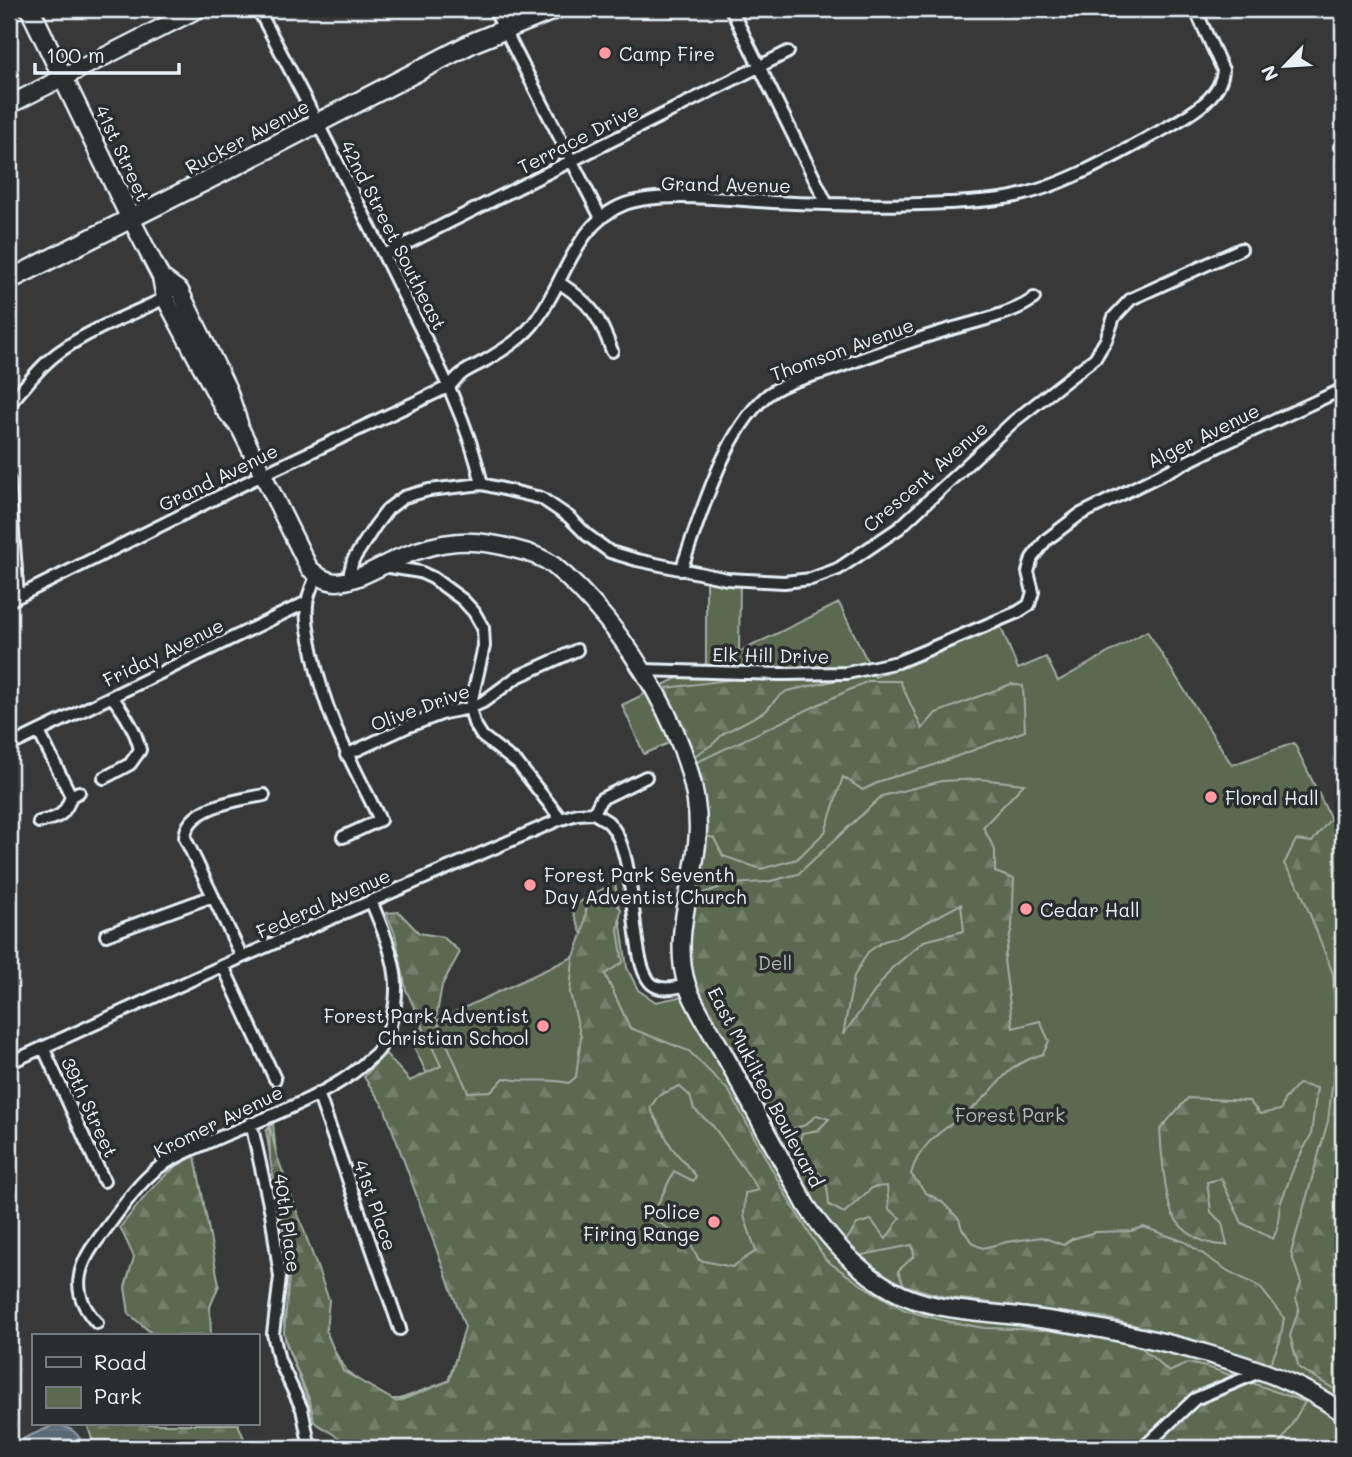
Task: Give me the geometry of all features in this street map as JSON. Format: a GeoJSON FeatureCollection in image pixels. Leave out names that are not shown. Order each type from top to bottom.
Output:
{"type":"FeatureCollection","features":[{"type":"Feature","properties":{"kind":"main road","name":"41st Street"},"geometry":{"type":"LineString","coordinates":[[30,9],[161,277],[164,298],[201,350]]}},
{"type":"Feature","properties":{"kind":"main road"},"geometry":{"type":"LineString","coordinates":[[9,105],[198,9]]}},
{"type":"Feature","properties":{"kind":"main road","name":"Rucker Avenue"},"geometry":{"type":"LineString","coordinates":[[9,280],[504,29],[556,9]]}},
{"type":"Feature","properties":{"kind":"main road","name":"41st Street"},"geometry":{"type":"LineString","coordinates":[[161,277],[180,291],[224,409],[240,428],[309,568],[317,575]]}},
{"type":"Feature","properties":{"kind":"main road","name":"East Mukilteo Boulevard"},"geometry":{"type":"LineString","coordinates":[[348,580],[427,548],[468,540],[495,544],[550,563],[582,591],[611,626],[642,670],[672,725],[696,800],[697,841],[682,932],[687,985],[806,1205],[824,1231],[863,1270],[892,1290],[946,1308],[1083,1325],[1161,1341],[1264,1370],[1327,1401],[1343,1413]]}},
{"type":"Feature","properties":{"kind":"main road"},"geometry":{"type":"LineString","coordinates":[[317,575],[327,581],[348,580]]}},
{"type":"Feature","properties":{"kind":"street","name":"42nd Street Southeast"},"geometry":{"type":"LineString","coordinates":[[258,9],[318,122],[450,386],[475,454],[482,484]]}},
{"type":"Feature","properties":{"kind":"street"},"geometry":{"type":"LineString","coordinates":[[494,9],[600,216]]}},
{"type":"Feature","properties":{"kind":"street"},"geometry":{"type":"LineString","coordinates":[[731,9],[827,204]]}},
{"type":"Feature","properties":{"kind":"street","name":"Grand Avenue"},"geometry":{"type":"LineString","coordinates":[[13,599],[261,475],[450,386],[458,374],[510,345],[536,322],[588,229],[600,216],[626,204],[659,198],[827,204],[923,204],[1018,196],[1072,176],[1142,142],[1187,116],[1213,93],[1222,79],[1223,70],[1195,9]]}},
{"type":"Feature","properties":{"kind":"street","name":"Terrace Drive"},"geometry":{"type":"LineString","coordinates":[[384,255],[788,52]]}},
{"type":"Feature","properties":{"kind":"street","name":"Crescent Avenue"},"geometry":{"type":"LineString","coordinates":[[348,580],[353,560],[375,526],[388,509],[404,497],[429,490],[482,484],[541,498],[569,517],[610,552],[681,570],[727,579],[784,582],[811,579],[838,569],[899,528],[1014,421],[1095,358],[1106,340],[1114,317],[1131,299],[1241,249]]}},
{"type":"Feature","properties":{"kind":"street"},"geometry":{"type":"LineString","coordinates":[[560,283],[586,301],[603,326],[612,351]]}},
{"type":"Feature","properties":{"kind":"street"},"geometry":{"type":"LineString","coordinates":[[9,404],[45,364],[61,351],[164,298]]}},
{"type":"Feature","properties":{"kind":"street","name":"Thomson Avenue"},"geometry":{"type":"LineString","coordinates":[[681,570],[713,483],[733,441],[765,397],[790,384],[1001,314],[1028,304],[1034,298]]}},
{"type":"Feature","properties":{"kind":"street","name":"Alger Avenue"},"geometry":{"type":"LineString","coordinates":[[898,662],[1029,605],[1033,592],[1028,572],[1032,558],[1046,540],[1079,515],[1343,389]]}},
{"type":"Feature","properties":{"kind":"street"},"geometry":{"type":"LineString","coordinates":[[9,480],[13,599]]}},
{"type":"Feature","properties":{"kind":"street"},"geometry":{"type":"LineString","coordinates":[[380,566],[420,572],[433,578],[463,600],[474,612],[483,628],[484,646],[470,708],[474,723],[482,736],[518,764],[561,819]]}},
{"type":"Feature","properties":{"kind":"street"},"geometry":{"type":"LineString","coordinates":[[317,575],[307,602],[306,618],[321,687],[346,755],[380,820],[343,837]]}},
{"type":"Feature","properties":{"kind":"street","name":"Friday Avenue"},"geometry":{"type":"LineString","coordinates":[[9,746],[307,602]]}},
{"type":"Feature","properties":{"kind":"street","name":"Olive Drive"},"geometry":{"type":"LineString","coordinates":[[346,755],[444,713],[470,708],[483,702],[517,677],[578,650]]}},
{"type":"Feature","properties":{"kind":"street","name":"Elk Hill Drive"},"geometry":{"type":"LineString","coordinates":[[642,670],[847,673],[898,662]]}},
{"type":"Feature","properties":{"kind":"street"},"geometry":{"type":"LineString","coordinates":[[104,778],[130,764],[140,750],[124,713],[112,697]]}},
{"type":"Feature","properties":{"kind":"street"},"geometry":{"type":"LineString","coordinates":[[39,732],[75,794],[67,810],[54,818],[39,822]]}},
{"type":"Feature","properties":{"kind":"street"},"geometry":{"type":"LineString","coordinates":[[646,777],[601,799],[594,813],[608,822],[625,858],[632,886],[641,965],[646,978],[653,986],[664,989],[687,985]]}},
{"type":"Feature","properties":{"kind":"street"},"geometry":{"type":"LineString","coordinates":[[242,957],[185,838],[185,828],[191,820],[227,802],[264,795]]}},
{"type":"Feature","properties":{"kind":"street","name":"Federal Avenue"},"geometry":{"type":"LineString","coordinates":[[9,1063],[242,957],[561,819],[594,813]]}},
{"type":"Feature","properties":{"kind":"street"},"geometry":{"type":"LineString","coordinates":[[106,935],[213,896]]}},
{"type":"Feature","properties":{"kind":"street","name":"Kromer Avenue"},"geometry":{"type":"LineString","coordinates":[[97,1323],[79,1298],[80,1276],[86,1255],[137,1189],[157,1169],[180,1155],[350,1076],[379,1050],[394,1009],[397,976],[390,947],[371,901]]}},
{"type":"Feature","properties":{"kind":"street"},"geometry":{"type":"LineString","coordinates":[[223,966],[275,1079]]}},
{"type":"Feature","properties":{"kind":"street","name":"39th Street"},"geometry":{"type":"LineString","coordinates":[[43,1048],[104,1181]]}},
{"type":"Feature","properties":{"kind":"street","name":"41st Place"},"geometry":{"type":"LineString","coordinates":[[318,1093],[400,1329]]}},
{"type":"Feature","properties":{"kind":"street","name":"40th Place"},"geometry":{"type":"LineString","coordinates":[[251,1123],[271,1213],[280,1277],[273,1334],[279,1360],[302,1409],[310,1448]]}},
{"type":"Feature","properties":{"kind":"street"},"geometry":{"type":"LineString","coordinates":[[1143,1448],[1195,1399],[1264,1370]]}},
{"type":"Feature","properties":{"kind":"green space","name":"Forest Park"},"geometry":{"type":"Polygon","coordinates":[[[706,580],[740,584],[739,652],[839,603],[875,677],[1001,627],[1018,669],[1046,657],[1058,681],[1147,631],[1232,765],[1294,743],[1343,844],[1343,1448],[364,1448],[312,1411],[285,1341],[284,1320],[289,1293],[289,1265],[266,1131],[273,1123],[276,1155],[329,1343],[347,1371],[382,1399],[400,1399],[448,1381],[466,1328],[443,1108],[408,1034],[588,950],[571,907],[615,882],[627,968],[638,990],[656,1002],[684,996],[704,982],[694,913],[709,822],[685,736],[644,754],[622,705],[706,664],[706,580]]]}},
{"type":"Feature","properties":{"kind":"green space"},"geometry":{"type":"Polygon","coordinates":[[[750,677],[852,677],[787,691],[766,711],[724,733],[693,757],[671,708],[667,688],[750,677]]]}},
{"type":"Feature","properties":{"kind":"green space"},"geometry":{"type":"Polygon","coordinates":[[[868,681],[900,681],[922,729],[936,713],[1011,684],[1023,686],[1025,731],[928,767],[883,780],[863,790],[843,777],[825,832],[797,859],[761,869],[723,856],[714,838],[703,835],[699,771],[695,763],[868,681]]]}},
{"type":"Feature","properties":{"kind":"green space","name":"Dell"},"geometry":{"type":"Polygon","coordinates":[[[980,779],[1024,784],[983,827],[995,850],[995,872],[1014,879],[1012,927],[1004,960],[1013,1028],[1040,1021],[1049,1041],[1043,1054],[1009,1071],[974,1107],[932,1139],[916,1160],[911,1174],[926,1193],[941,1201],[959,1219],[962,1229],[975,1245],[983,1248],[1042,1237],[1063,1245],[1072,1239],[1095,1232],[1131,1231],[1144,1227],[1185,1242],[1228,1271],[1260,1287],[1284,1318],[1280,1341],[1271,1362],[1255,1361],[1201,1342],[1101,1317],[945,1297],[904,1285],[898,1271],[914,1256],[912,1245],[858,1256],[846,1241],[857,1224],[871,1220],[886,1239],[900,1218],[889,1209],[887,1186],[873,1187],[844,1213],[829,1205],[825,1181],[818,1172],[806,1166],[800,1140],[802,1133],[818,1130],[829,1119],[817,1115],[805,1125],[789,1130],[770,1120],[761,1098],[719,1030],[695,985],[685,931],[692,901],[701,894],[729,884],[767,882],[798,874],[882,796],[942,781],[980,779]],[[961,904],[901,936],[884,941],[868,952],[854,976],[843,1035],[891,969],[924,941],[964,931],[961,904]]]}},
{"type":"Feature","properties":{"kind":"green space"},"geometry":{"type":"Polygon","coordinates":[[[1343,790],[1343,1394],[1299,1368],[1290,1336],[1299,1308],[1296,1298],[1301,1283],[1291,1253],[1328,1121],[1335,1061],[1335,1019],[1333,974],[1300,889],[1284,864],[1296,840],[1312,842],[1335,813],[1343,790]]]}},
{"type":"Feature","properties":{"kind":"green space"},"geometry":{"type":"Polygon","coordinates":[[[608,895],[621,909],[618,931],[623,962],[605,974],[630,1028],[689,1051],[729,1091],[791,1204],[826,1260],[905,1310],[984,1328],[1048,1330],[1111,1340],[1142,1348],[1169,1372],[1188,1363],[1210,1368],[1305,1402],[1281,1442],[1283,1448],[355,1448],[314,1422],[310,1401],[284,1333],[290,1265],[270,1159],[269,1123],[277,1156],[329,1300],[326,1331],[343,1371],[397,1402],[449,1381],[465,1327],[384,1107],[364,1077],[385,1053],[410,1081],[441,1066],[406,990],[395,934],[386,913],[399,912],[419,933],[443,937],[460,952],[442,985],[436,1019],[468,1092],[492,1091],[504,1078],[569,1083],[576,1077],[581,1037],[570,993],[573,959],[583,932],[587,904],[608,895]],[[679,1086],[658,1096],[650,1108],[672,1148],[696,1176],[693,1181],[674,1171],[651,1218],[689,1241],[699,1260],[732,1267],[756,1251],[744,1216],[745,1193],[759,1190],[713,1126],[694,1109],[690,1096],[679,1086]]]}},
{"type":"Feature","properties":{"kind":"green space"},"geometry":{"type":"Polygon","coordinates":[[[1298,1084],[1317,1088],[1311,1135],[1294,1167],[1280,1205],[1273,1239],[1242,1223],[1221,1179],[1207,1182],[1211,1212],[1222,1223],[1227,1245],[1196,1238],[1177,1222],[1170,1208],[1160,1129],[1188,1098],[1249,1101],[1260,1114],[1281,1110],[1284,1100],[1298,1084]]]}},
{"type":"Feature","properties":{"kind":"green space"},"geometry":{"type":"Polygon","coordinates":[[[195,1156],[219,1285],[210,1307],[211,1334],[153,1334],[129,1314],[125,1287],[134,1257],[120,1227],[163,1177],[195,1156]]]}},
{"type":"Feature","properties":{"kind":"green space"},"geometry":{"type":"Polygon","coordinates":[[[88,1426],[239,1426],[248,1448],[95,1448],[88,1426]]]}},
{"type":"Feature","properties":{"kind":"water"},"geometry":{"type":"Polygon","coordinates":[[[52,1426],[60,1426],[74,1431],[84,1448],[9,1448],[9,1445],[52,1426]]]}},
{"type":"Feature","properties":{"kind":"place","name":"Camp Fire"},"geometry":{"type":"Point","coordinates":[605,53]}},
{"type":"Feature","properties":{"kind":"place","name":"Floral Hall"},"geometry":{"type":"Point","coordinates":[1211,797]}},
{"type":"Feature","properties":{"kind":"place","name":"Forest Park Seventh Day Adventist Church"},"geometry":{"type":"Point","coordinates":[530,885]}},
{"type":"Feature","properties":{"kind":"place","name":"Cedar Hall"},"geometry":{"type":"Point","coordinates":[1026,909]}},
{"type":"Feature","properties":{"kind":"place","name":"Forest Park Adventist Christian School"},"geometry":{"type":"Point","coordinates":[543,1026]}},
{"type":"Feature","properties":{"kind":"place","name":"Police Firing Range"},"geometry":{"type":"Point","coordinates":[714,1222]}}]}
